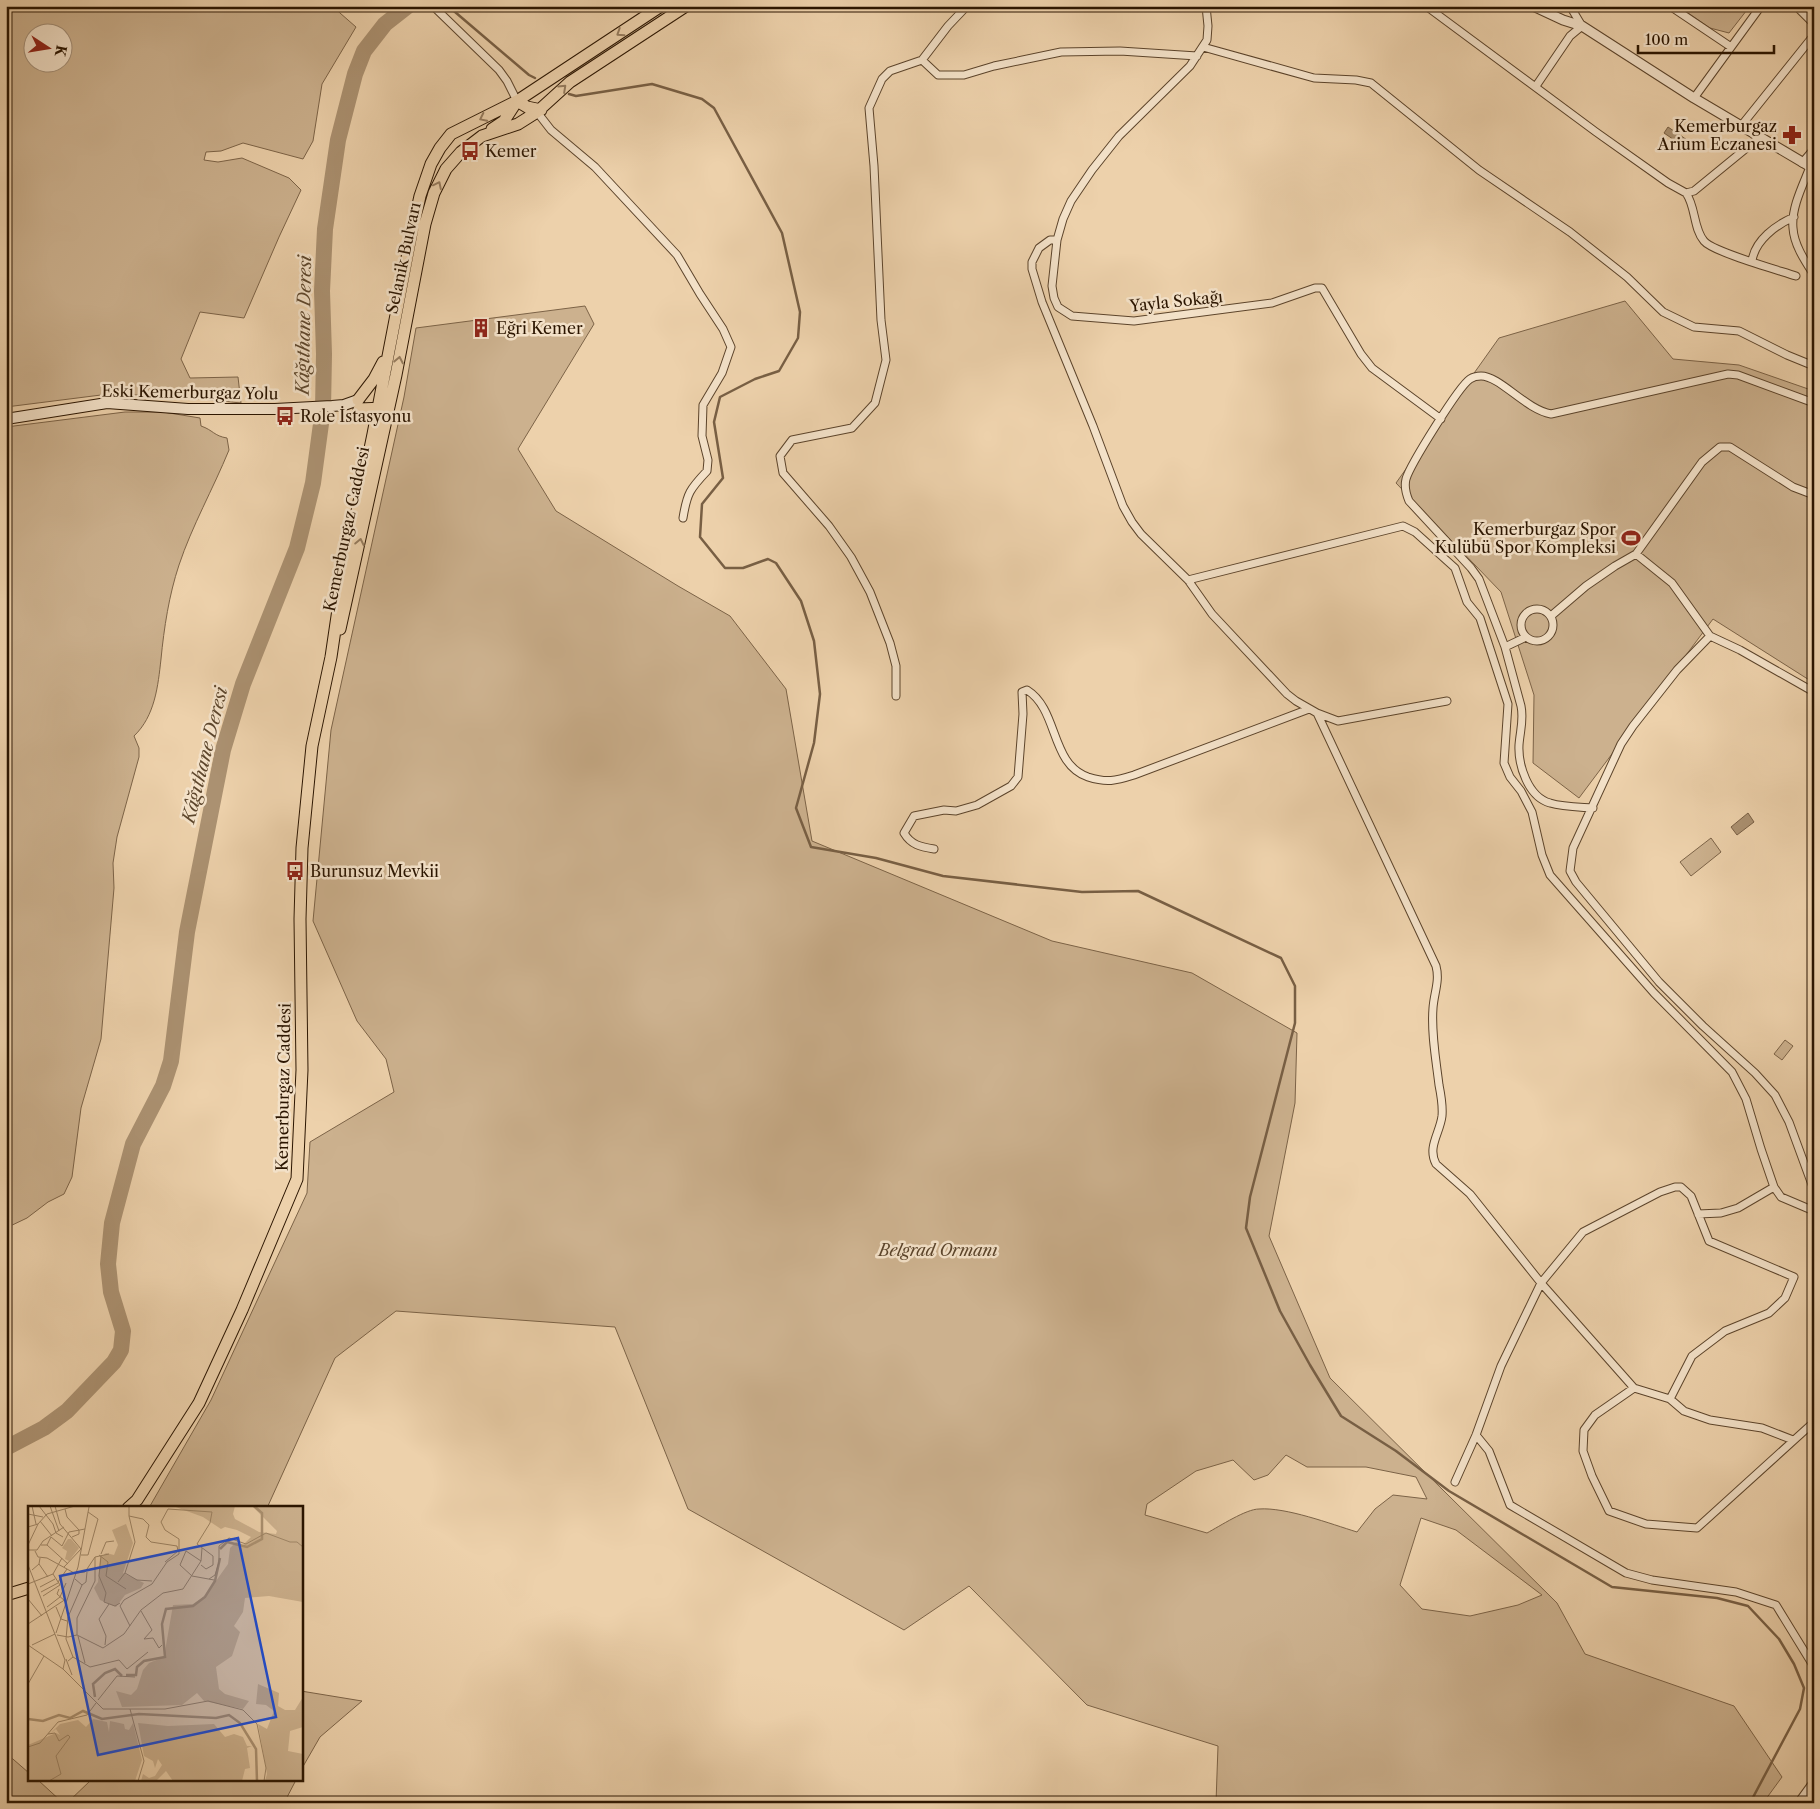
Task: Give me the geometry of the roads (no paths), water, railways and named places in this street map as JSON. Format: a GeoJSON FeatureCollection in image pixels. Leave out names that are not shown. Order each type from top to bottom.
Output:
{"type":"FeatureCollection","features":[{"type":"Feature","properties":{"kind":"main road","name":"Selanik Bulvarı"},"geometry":{"type":"LineString","coordinates":[[382,406],[390,347],[411,236],[420,196],[431,164],[440,148],[451,134],[517,101],[661,6]]}},
{"type":"Feature","properties":{"kind":"main road","name":"Selanik Bulvarı"},"geometry":{"type":"LineString","coordinates":[[382,406],[429,208],[446,169],[461,152],[482,136],[518,124],[539,111],[570,82],[686,6]]}},
{"type":"Feature","properties":{"kind":"main road"},"geometry":{"type":"LineString","coordinates":[[482,136],[504,121],[517,101],[524,106],[539,111]]}},
{"type":"Feature","properties":{"kind":"main road"},"geometry":{"type":"LineString","coordinates":[[358,404],[374,379],[390,347]]}},
{"type":"Feature","properties":{"kind":"main road"},"geometry":{"type":"LineString","coordinates":[[358,404],[370,399],[382,406]]}},
{"type":"Feature","properties":{"kind":"main road","name":"Eski Kemerburgaz Yolu"},"geometry":{"type":"LineString","coordinates":[[6,419],[107,403],[188,409],[299,409],[358,404]]}},
{"type":"Feature","properties":{"kind":"main road"},"geometry":{"type":"LineString","coordinates":[[358,404],[373,434]]}},
{"type":"Feature","properties":{"kind":"main road","name":"Kemerburgaz Caddesi"},"geometry":{"type":"LineString","coordinates":[[130,1506],[137,1500],[199,1403],[242,1310],[297,1179],[302,1070],[300,920],[302,848],[312,746],[331,656],[341,589],[373,434],[382,406]]}},
{"type":"Feature","properties":{"kind":"main road","name":"Kemerburgaz Caddesi"},"geometry":{"type":"LineString","coordinates":[[331,656],[338,638],[348,597],[382,406]]}},
{"type":"Feature","properties":{"kind":"main road"},"geometry":{"type":"LineString","coordinates":[[6,1595],[28,1588]]}},
{"type":"Feature","properties":{"kind":"street"},"geometry":{"type":"LineString","coordinates":[[433,6],[499,70],[508,81],[517,101]]}},
{"type":"Feature","properties":{"kind":"street"},"geometry":{"type":"LineString","coordinates":[[896,696],[896,666],[894,658],[870,592],[829,526],[783,473],[780,456],[792,440],[852,428],[875,403],[886,360],[881,320],[874,166],[869,108],[882,79],[890,72],[922,60],[948,26],[967,6]]}},
{"type":"Feature","properties":{"kind":"street","name":"Yayla Sokağı"},"geometry":{"type":"LineString","coordinates":[[1206,6],[1207,40],[1197,56],[1190,66],[1119,136],[1092,170],[1071,201],[1056,240],[1052,286],[1058,307],[1072,316],[1134,321],[1272,303],[1315,288],[1322,288],[1361,354],[1372,368],[1441,419]]}},
{"type":"Feature","properties":{"kind":"street"},"geometry":{"type":"LineString","coordinates":[[1426,6],[1612,143],[1668,183],[1686,193],[1692,202],[1697,226],[1704,241],[1716,248],[1796,276]]}},
{"type":"Feature","properties":{"kind":"street"},"geometry":{"type":"LineString","coordinates":[[1570,6],[1582,26]]}},
{"type":"Feature","properties":{"kind":"street"},"geometry":{"type":"LineString","coordinates":[[1670,6],[1731,47]]}},
{"type":"Feature","properties":{"kind":"street"},"geometry":{"type":"LineString","coordinates":[[1694,98],[1761,6]]}},
{"type":"Feature","properties":{"kind":"street"},"geometry":{"type":"LineString","coordinates":[[1796,6],[1814,24]]}},
{"type":"Feature","properties":{"kind":"street"},"geometry":{"type":"LineString","coordinates":[[1535,7],[1563,20],[1582,26],[1694,98],[1808,166]]}},
{"type":"Feature","properties":{"kind":"street"},"geometry":{"type":"LineString","coordinates":[[1536,86],[1570,36],[1582,26]]}},
{"type":"Feature","properties":{"kind":"street"},"geometry":{"type":"LineString","coordinates":[[1741,126],[1814,35]]}},
{"type":"Feature","properties":{"kind":"street"},"geometry":{"type":"LineString","coordinates":[[1202,47],[1314,78],[1356,80],[1371,84],[1479,170],[1577,237],[1627,277],[1663,312],[1694,327],[1739,331],[1814,366]]}},
{"type":"Feature","properties":{"kind":"street"},"geometry":{"type":"LineString","coordinates":[[922,60],[938,75],[964,76],[994,66],[1061,52],[1120,51],[1197,56]]}},
{"type":"Feature","properties":{"kind":"street"},"geometry":{"type":"LineString","coordinates":[[539,111],[551,130],[595,167],[677,255],[723,329],[731,347],[722,373],[703,405],[702,436],[708,460],[707,471],[686,496],[683,518]]}},
{"type":"Feature","properties":{"kind":"street"},"geometry":{"type":"LineString","coordinates":[[1686,193],[1694,191],[1760,137]]}},
{"type":"Feature","properties":{"kind":"street"},"geometry":{"type":"LineString","coordinates":[[1814,149],[1794,217],[1793,228],[1800,253],[1814,275]]}},
{"type":"Feature","properties":{"kind":"street"},"geometry":{"type":"LineString","coordinates":[[1752,261],[1757,246],[1778,225],[1794,217]]}},
{"type":"Feature","properties":{"kind":"street"},"geometry":{"type":"LineString","coordinates":[[1056,240],[1050,240],[1039,248],[1032,262],[1032,269],[1042,302],[1093,426],[1123,506],[1141,534],[1188,580],[1212,614],[1287,694],[1309,709],[1338,721],[1447,701]]}},
{"type":"Feature","properties":{"kind":"street"},"geometry":{"type":"LineString","coordinates":[[1593,808],[1548,803],[1529,785],[1523,774],[1519,757],[1523,715],[1505,647],[1479,579],[1472,568],[1409,501],[1405,490],[1406,477],[1448,406],[1469,379],[1476,376],[1491,378],[1530,406],[1550,414],[1728,374],[1738,375],[1814,403]]}},
{"type":"Feature","properties":{"kind":"street"},"geometry":{"type":"LineString","coordinates":[[1550,616],[1615,566],[1636,554],[1702,462],[1720,447],[1730,447],[1793,488],[1814,495]]}},
{"type":"Feature","properties":{"kind":"street"},"geometry":{"type":"LineString","coordinates":[[1188,580],[1403,526],[1415,532],[1455,568],[1467,602],[1480,618],[1508,704],[1504,763],[1510,777],[1521,791],[1532,812],[1542,855],[1550,875],[1654,993],[1732,1072],[1746,1099],[1774,1187],[1780,1197],[1814,1212]]}},
{"type":"Feature","properties":{"kind":"street"},"geometry":{"type":"LineString","coordinates":[[1636,554],[1672,584],[1710,636],[1814,692]]}},
{"type":"Feature","properties":{"kind":"street"},"geometry":{"type":"LineString","coordinates":[[1536,609],[1542,610],[1550,616],[1554,626],[1550,636],[1541,641],[1530,640],[1526,637],[1522,632],[1521,622],[1526,613],[1536,609]]}},
{"type":"Feature","properties":{"kind":"street"},"geometry":{"type":"LineString","coordinates":[[1710,636],[1677,670],[1621,744],[1574,848],[1570,871],[1659,982],[1703,1026],[1755,1073],[1775,1095],[1790,1122],[1814,1190]]}},
{"type":"Feature","properties":{"kind":"street"},"geometry":{"type":"LineString","coordinates":[[1505,647],[1526,637]]}},
{"type":"Feature","properties":{"kind":"street"},"geometry":{"type":"LineString","coordinates":[[934,849],[921,847],[908,840],[904,833],[914,816],[944,810],[956,811],[977,805],[1011,786],[1018,777],[1023,714],[1022,692],[1027,690],[1040,702],[1061,751],[1073,769],[1086,776],[1103,781],[1115,781],[1134,775],[1309,709]]}},
{"type":"Feature","properties":{"kind":"street"},"geometry":{"type":"LineString","coordinates":[[1317,713],[1438,974],[1432,1020],[1442,1116],[1432,1147],[1433,1158],[1439,1167],[1470,1194],[1541,1283],[1634,1388],[1670,1399],[1684,1411],[1710,1420],[1762,1428],[1793,1440]]}},
{"type":"Feature","properties":{"kind":"street"},"geometry":{"type":"LineString","coordinates":[[1455,1482],[1476,1435],[1501,1366],[1541,1283],[1583,1232],[1675,1186],[1681,1187],[1691,1196],[1709,1241],[1794,1277],[1785,1298],[1770,1313],[1725,1331],[1692,1356],[1670,1399]]}},
{"type":"Feature","properties":{"kind":"street"},"geometry":{"type":"LineString","coordinates":[[1698,1214],[1721,1213],[1738,1208],[1774,1187]]}},
{"type":"Feature","properties":{"kind":"street"},"geometry":{"type":"LineString","coordinates":[[1634,1388],[1595,1414],[1584,1430],[1583,1451],[1592,1476],[1609,1511],[1646,1524],[1697,1528],[1814,1422]]}},
{"type":"Feature","properties":{"kind":"street"},"geometry":{"type":"LineString","coordinates":[[1476,1435],[1489,1451],[1510,1505],[1626,1573],[1652,1580],[1736,1592],[1776,1605],[1814,1667]]}},
{"type":"Feature","properties":{"kind":"street"},"geometry":{"type":"LineString","coordinates":[[1798,1803],[1814,1781]]}},
{"type":"Feature","properties":{"kind":"waterway","name":"Kâğıthane Deresi"},"geometry":{"type":"LineString","coordinates":[[6,1448],[44,1428],[67,1411],[114,1362],[121,1350],[123,1331],[111,1292],[108,1264],[112,1223],[133,1144],[163,1086],[171,1061],[187,932],[223,750],[243,684],[297,548],[313,483],[323,409],[322,291],[325,229],[338,140],[355,74],[364,51],[385,24],[408,6]]}},
{"type":"Feature","properties":{"kind":"waterway"},"geometry":{"type":"LineString","coordinates":[[448,6],[529,75],[535,78]]}},
{"type":"Feature","properties":{"kind":"waterway"},"geometry":{"type":"LineString","coordinates":[[569,94],[576,96],[652,84],[702,99],[714,108],[782,233],[800,312],[798,338],[779,371],[755,379],[720,397],[714,422],[723,478],[702,504],[700,537],[725,568],[743,568],[768,559],[776,563],[801,601],[814,641],[820,694],[814,743],[796,808],[811,847],[876,858],[943,876],[1082,892],[1138,891],[1281,958],[1295,986],[1295,1023],[1250,1197],[1246,1228],[1280,1311],[1341,1416],[1396,1451],[1449,1491],[1612,1587],[1717,1598],[1748,1606],[1779,1639],[1794,1664],[1804,1688],[1800,1709],[1750,1803]]}},
{"type":"Feature","properties":{"kind":"place","name":"Kemerburgaz Arium Eczanesi"},"geometry":{"type":"Point","coordinates":[1792,135]}},
{"type":"Feature","properties":{"kind":"place","name":"Kemer"},"geometry":{"type":"Point","coordinates":[470,151]}},
{"type":"Feature","properties":{"kind":"place","name":"Eğri Kemer"},"geometry":{"type":"Point","coordinates":[481,328]}},
{"type":"Feature","properties":{"kind":"place","name":"Role İstasyonu"},"geometry":{"type":"Point","coordinates":[285,416]}},
{"type":"Feature","properties":{"kind":"place","name":"Kemerburgaz Spor Kulübü Spor Kompleksi"},"geometry":{"type":"Point","coordinates":[1631,538]}},
{"type":"Feature","properties":{"kind":"place","name":"Burunsuz Mevkii"},"geometry":{"type":"Point","coordinates":[295,871]}},
{"type":"Feature","properties":{"kind":"park label","name":"Belgrad Ormanı"},"geometry":{"type":"Point","coordinates":[938,1250]}}]}
